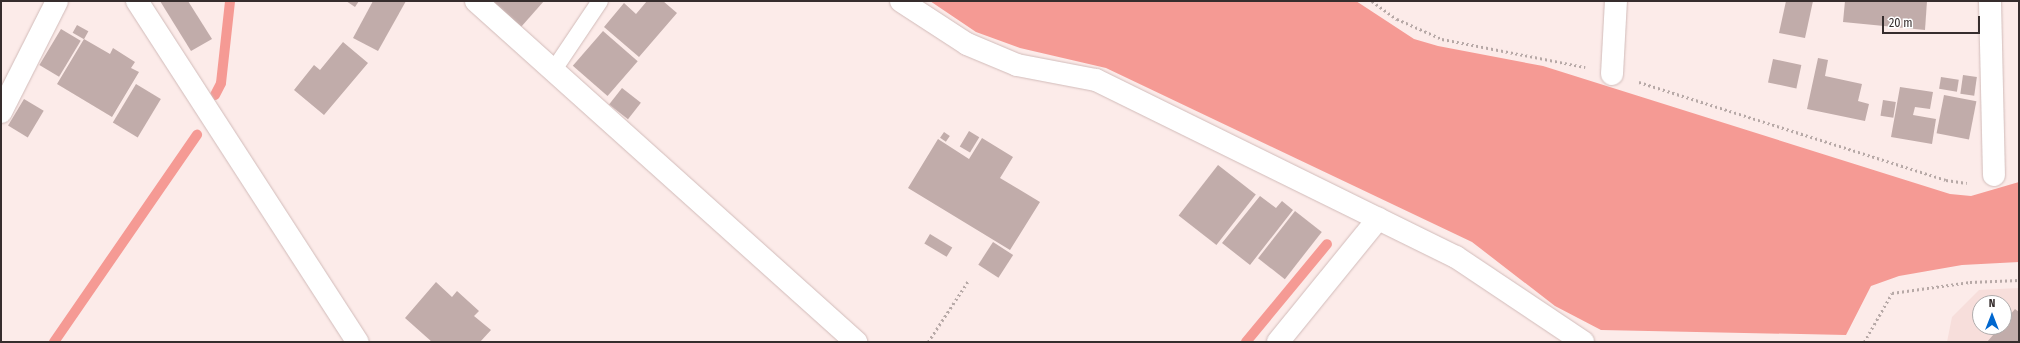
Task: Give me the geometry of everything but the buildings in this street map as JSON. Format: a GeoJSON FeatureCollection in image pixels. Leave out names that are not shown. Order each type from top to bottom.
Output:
{"type":"FeatureCollection","features":[{"type":"Feature","properties":{"kind":"street"},"geometry":{"type":"LineString","coordinates":[[1,112],[57,1]]}},
{"type":"Feature","properties":{"kind":"street"},"geometry":{"type":"LineString","coordinates":[[137,1],[358,342]]}},
{"type":"Feature","properties":{"kind":"street"},"geometry":{"type":"LineString","coordinates":[[476,1],[856,342]]}},
{"type":"Feature","properties":{"kind":"street"},"geometry":{"type":"LineString","coordinates":[[901,1],[967,44],[1017,65],[1096,80],[1456,257],[1583,342]]}},
{"type":"Feature","properties":{"kind":"street"},"geometry":{"type":"LineString","coordinates":[[1612,74],[1616,1]]}},
{"type":"Feature","properties":{"kind":"street"},"geometry":{"type":"LineString","coordinates":[[1990,1],[1994,175]]}},
{"type":"Feature","properties":{"kind":"street"},"geometry":{"type":"LineString","coordinates":[[1278,342],[1378,219]]}},
{"type":"Feature","properties":{"kind":"lane"},"geometry":{"type":"LineString","coordinates":[[553,71],[600,1]]}},
{"type":"Feature","properties":{"kind":"path"},"geometry":{"type":"LineString","coordinates":[[1372,1],[1397,19],[1442,39],[1526,53],[1612,74],[1946,180],[1965,183],[1994,175]]}},
{"type":"Feature","properties":{"kind":"path"},"geometry":{"type":"LineString","coordinates":[[1864,342],[1892,293],[1970,282],[2019,280]]}},
{"type":"Feature","properties":{"kind":"path"},"geometry":{"type":"LineString","coordinates":[[928,342],[968,281]]}},
{"type":"Feature","properties":{"kind":"shaded area"},"geometry":{"type":"Polygon","coordinates":[[[930,1],[1356,1],[1414,39],[1438,46],[1543,66],[1950,194],[1971,196],[2019,182],[2019,262],[1962,265],[1899,276],[1871,286],[1846,335],[1601,330],[1555,306],[1472,242],[1106,68],[1020,48],[976,32],[930,1]]]}},
{"type":"Feature","properties":{"kind":"shaded area"},"geometry":{"type":"Polygon","coordinates":[[[2019,288],[2019,342],[1947,342],[1952,317],[1972,297],[1972,335],[2012,335],[2012,295],[1974,295],[1979,290],[2019,288]]]}},
{"type":"Feature","properties":{"kind":"waterway"},"geometry":{"type":"LineString","coordinates":[[215,95],[221,83],[230,1]]}},
{"type":"Feature","properties":{"kind":"waterway"},"geometry":{"type":"LineString","coordinates":[[54,342],[197,135]]}},
{"type":"Feature","properties":{"kind":"waterway"},"geometry":{"type":"LineString","coordinates":[[1246,342],[1327,244]]}}]}
